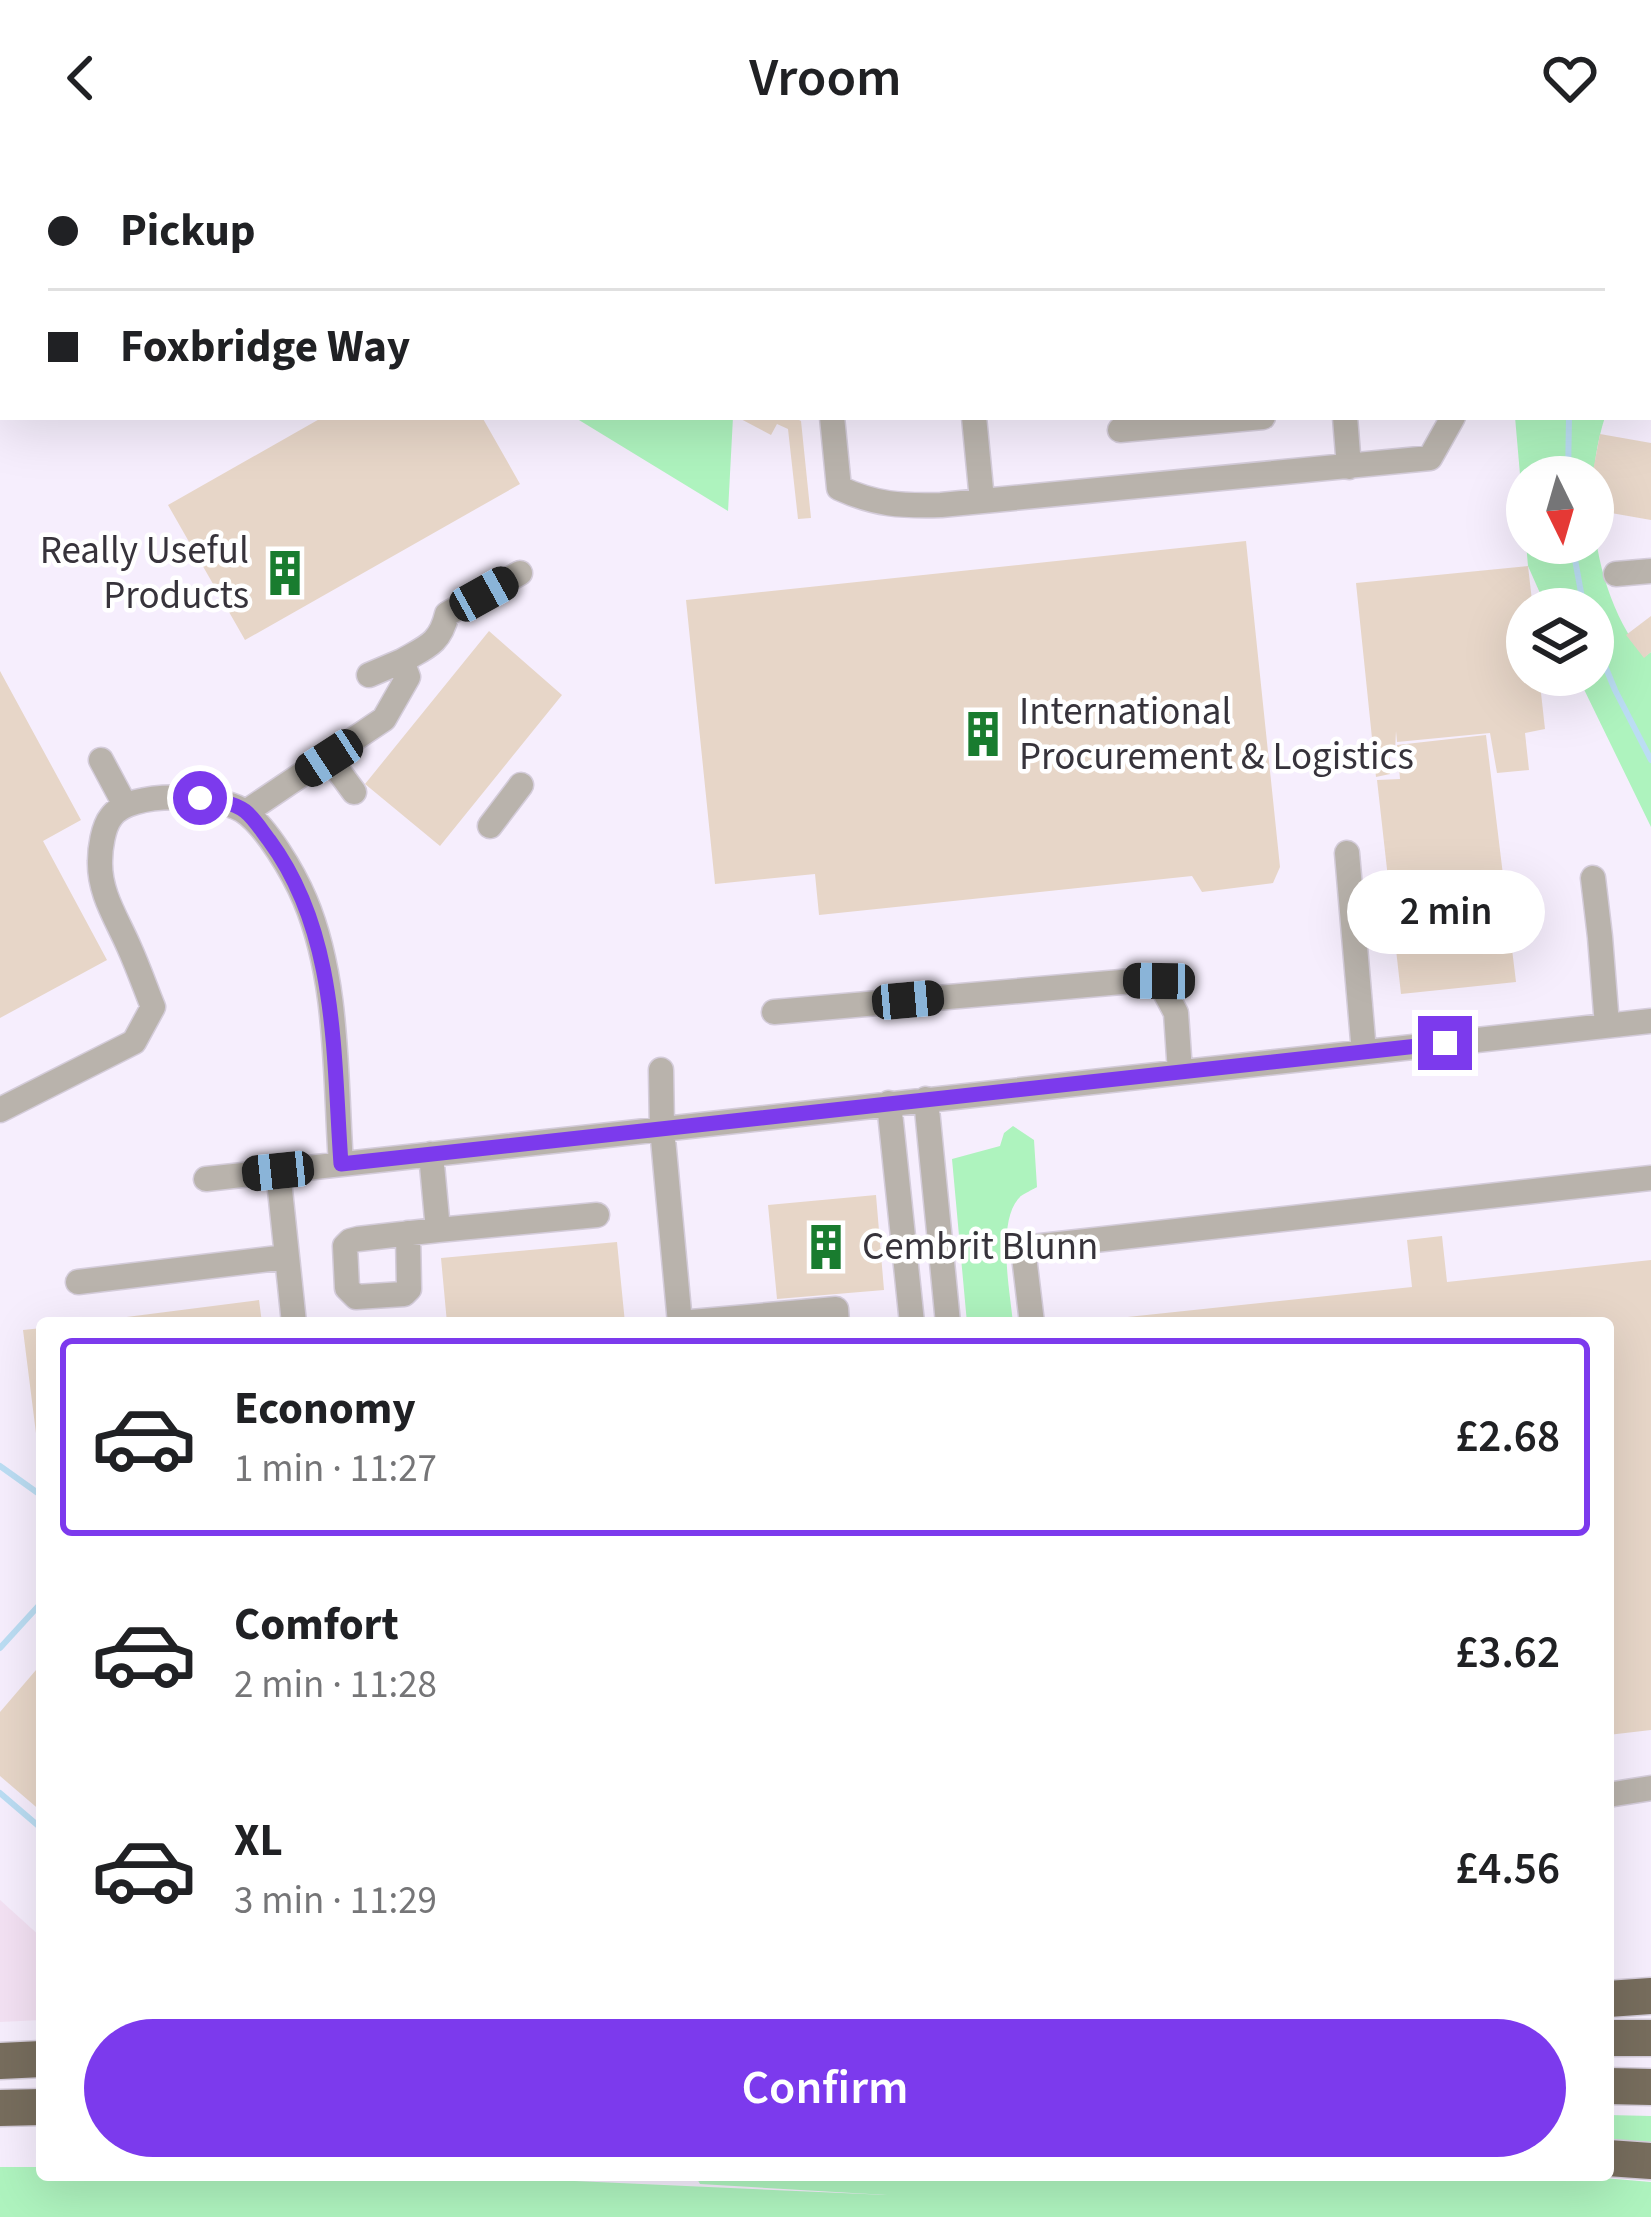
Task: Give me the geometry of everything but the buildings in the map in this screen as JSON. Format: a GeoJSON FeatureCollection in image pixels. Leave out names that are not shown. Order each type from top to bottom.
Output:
{"type":"FeatureCollection","features":[{"type":"Feature","properties":{"kind":"highway"},"geometry":{"type":"LineString","coordinates":[[1614,1999],[1651,1996]]}},
{"type":"Feature","properties":{"kind":"highway"},"geometry":{"type":"LineString","coordinates":[[1614,2038],[1651,2038]]}},
{"type":"Feature","properties":{"kind":"highway"},"geometry":{"type":"LineString","coordinates":[[0,2061],[36,2059]]}},
{"type":"Feature","properties":{"kind":"highway"},"geometry":{"type":"LineString","coordinates":[[1614,2086],[1651,2087]]}},
{"type":"Feature","properties":{"kind":"highway"},"geometry":{"type":"LineString","coordinates":[[0,2108],[36,2107]]}},
{"type":"Feature","properties":{"kind":"highway"},"geometry":{"type":"LineString","coordinates":[[1614,2158],[1651,2161]]}},
{"type":"Feature","properties":{"kind":"street"},"geometry":{"type":"LineString","coordinates":[[832,420],[839,488],[898,506],[1430,458],[1451,420]]}},
{"type":"Feature","properties":{"kind":"street"},"geometry":{"type":"LineString","coordinates":[[974,420],[982,500]]}},
{"type":"Feature","properties":{"kind":"street"},"geometry":{"type":"LineString","coordinates":[[1120,430],[1230,420]]}},
{"type":"Feature","properties":{"kind":"street"},"geometry":{"type":"LineString","coordinates":[[1345,420],[1349,467]]}},
{"type":"Feature","properties":{"kind":"street"},"geometry":{"type":"LineString","coordinates":[[1616,574],[1651,571]]}},
{"type":"Feature","properties":{"kind":"street"},"geometry":{"type":"LineString","coordinates":[[369,675],[429,645],[442,633],[447,614],[520,573]]}},
{"type":"Feature","properties":{"kind":"street"},"geometry":{"type":"LineString","coordinates":[[246,812],[384,719],[408,676],[402,661]]}},
{"type":"Feature","properties":{"kind":"street"},"geometry":{"type":"LineString","coordinates":[[329,758],[354,792]]}},
{"type":"Feature","properties":{"kind":"street"},"geometry":{"type":"LineString","coordinates":[[100,760],[125,805]]}},
{"type":"Feature","properties":{"kind":"street"},"geometry":{"type":"LineString","coordinates":[[490,826],[520,785]]}},
{"type":"Feature","properties":{"kind":"street"},"geometry":{"type":"LineString","coordinates":[[0,1109],[134,1042],[153,1007],[102,889],[102,843],[110,817],[125,805],[161,799],[225,802],[246,812],[281,856],[316,933],[326,976],[341,1164]]}},
{"type":"Feature","properties":{"kind":"street"},"geometry":{"type":"LineString","coordinates":[[1347,853],[1364,1052]]}},
{"type":"Feature","properties":{"kind":"street"},"geometry":{"type":"LineString","coordinates":[[1593,878],[1607,1025]]}},
{"type":"Feature","properties":{"kind":"street"},"geometry":{"type":"LineString","coordinates":[[773,1012],[1159,981],[1176,1013],[1180,1072]]}},
{"type":"Feature","properties":{"kind":"street"},"geometry":{"type":"LineString","coordinates":[[206,1179],[1651,1021]]}},
{"type":"Feature","properties":{"kind":"street"},"geometry":{"type":"LineString","coordinates":[[661,1070],[679,1317]]}},
{"type":"Feature","properties":{"kind":"street"},"geometry":{"type":"LineString","coordinates":[[926,1100],[947,1317]]}},
{"type":"Feature","properties":{"kind":"street"},"geometry":{"type":"LineString","coordinates":[[890,1103],[912,1317]]}},
{"type":"Feature","properties":{"kind":"street"},"geometry":{"type":"LineString","coordinates":[[430,1154],[438,1230]]}},
{"type":"Feature","properties":{"kind":"street"},"geometry":{"type":"LineString","coordinates":[[278,1171],[293,1317]]}},
{"type":"Feature","properties":{"kind":"street"},"geometry":{"type":"LineString","coordinates":[[1031,1317],[1023,1249],[1651,1178]]}},
{"type":"Feature","properties":{"kind":"street"},"geometry":{"type":"LineString","coordinates":[[407,1233],[597,1215]]}},
{"type":"Feature","properties":{"kind":"street"},"geometry":{"type":"LineString","coordinates":[[78,1282],[287,1257]]}},
{"type":"Feature","properties":{"kind":"street"},"geometry":{"type":"LineString","coordinates":[[747,1317],[836,1309],[837,1317]]}},
{"type":"Feature","properties":{"kind":"street"},"geometry":{"type":"LineString","coordinates":[[1614,1794],[1651,1788]]}},
{"type":"Feature","properties":{"kind":"shaded area"},"geometry":{"type":"Polygon","coordinates":[[[0,1900],[36,1933],[36,2020],[0,2022],[0,1900]]]}},
{"type":"Feature","properties":{"kind":"green space"},"geometry":{"type":"Polygon","coordinates":[[[579,420],[733,420],[728,511],[579,420]]]}},
{"type":"Feature","properties":{"kind":"green space"},"geometry":{"type":"Polygon","coordinates":[[[1515,420],[1604,420],[1596,456],[1518,456],[1515,420]]]}},
{"type":"Feature","properties":{"kind":"green space"},"geometry":{"type":"Polygon","coordinates":[[[1528,564],[1601,564],[1608,588],[1538,588],[1528,564]]]}},
{"type":"Feature","properties":{"kind":"green space"},"geometry":{"type":"Polygon","coordinates":[[[1614,605],[1644,657],[1651,652],[1651,827],[1587,696],[1614,696],[1614,605]]]}},
{"type":"Feature","properties":{"kind":"green space"},"geometry":{"type":"Polygon","coordinates":[[[1013,1126],[1034,1140],[1037,1187],[1020,1197],[1008,1222],[1006,1257],[1012,1317],[966,1317],[952,1159],[1000,1146],[1004,1133],[1013,1126]]]}},
{"type":"Feature","properties":{"kind":"green space"},"geometry":{"type":"Polygon","coordinates":[[[1614,2115],[1651,2116],[1651,2153],[1614,2150],[1614,2115]]]}},
{"type":"Feature","properties":{"kind":"green space"},"geometry":{"type":"Polygon","coordinates":[[[0,2167],[36,2167],[36,2181],[576,2181],[887,2195],[698,2181],[1651,2182],[1651,2217],[0,2217],[0,2167]]]}},
{"type":"Feature","properties":{"kind":"waterway"},"geometry":{"type":"LineString","coordinates":[[1568,456],[1569,420]]}},
{"type":"Feature","properties":{"kind":"waterway"},"geometry":{"type":"LineString","coordinates":[[1576,564],[1580,588]]}},
{"type":"Feature","properties":{"kind":"waterway"},"geometry":{"type":"LineString","coordinates":[[1614,688],[1651,760]]}},
{"type":"Feature","properties":{"kind":"waterway"},"geometry":{"type":"LineString","coordinates":[[0,1466],[36,1492]]}},
{"type":"Feature","properties":{"kind":"waterway"},"geometry":{"type":"LineString","coordinates":[[0,1648],[36,1609]]}},
{"type":"Feature","properties":{"kind":"waterway"},"geometry":{"type":"LineString","coordinates":[[0,1793],[36,1824]]}},
{"type":"Feature","properties":{"kind":"place","name":"Really Useful Products"},"geometry":{"type":"Point","coordinates":[285,573]}},
{"type":"Feature","properties":{"kind":"place","name":"International Procurement & Logistics"},"geometry":{"type":"Point","coordinates":[983,734]}},
{"type":"Feature","properties":{"kind":"place","name":"Cembrit Blunn"},"geometry":{"type":"Point","coordinates":[826,1247]}},
{"type":"Feature","properties":{"kind":"route"},"geometry":{"type":"LineString","coordinates":[[200,798],[246,812],[281,856],[304,899],[326,976],[341,1164],[1445,1043]]}}]}
